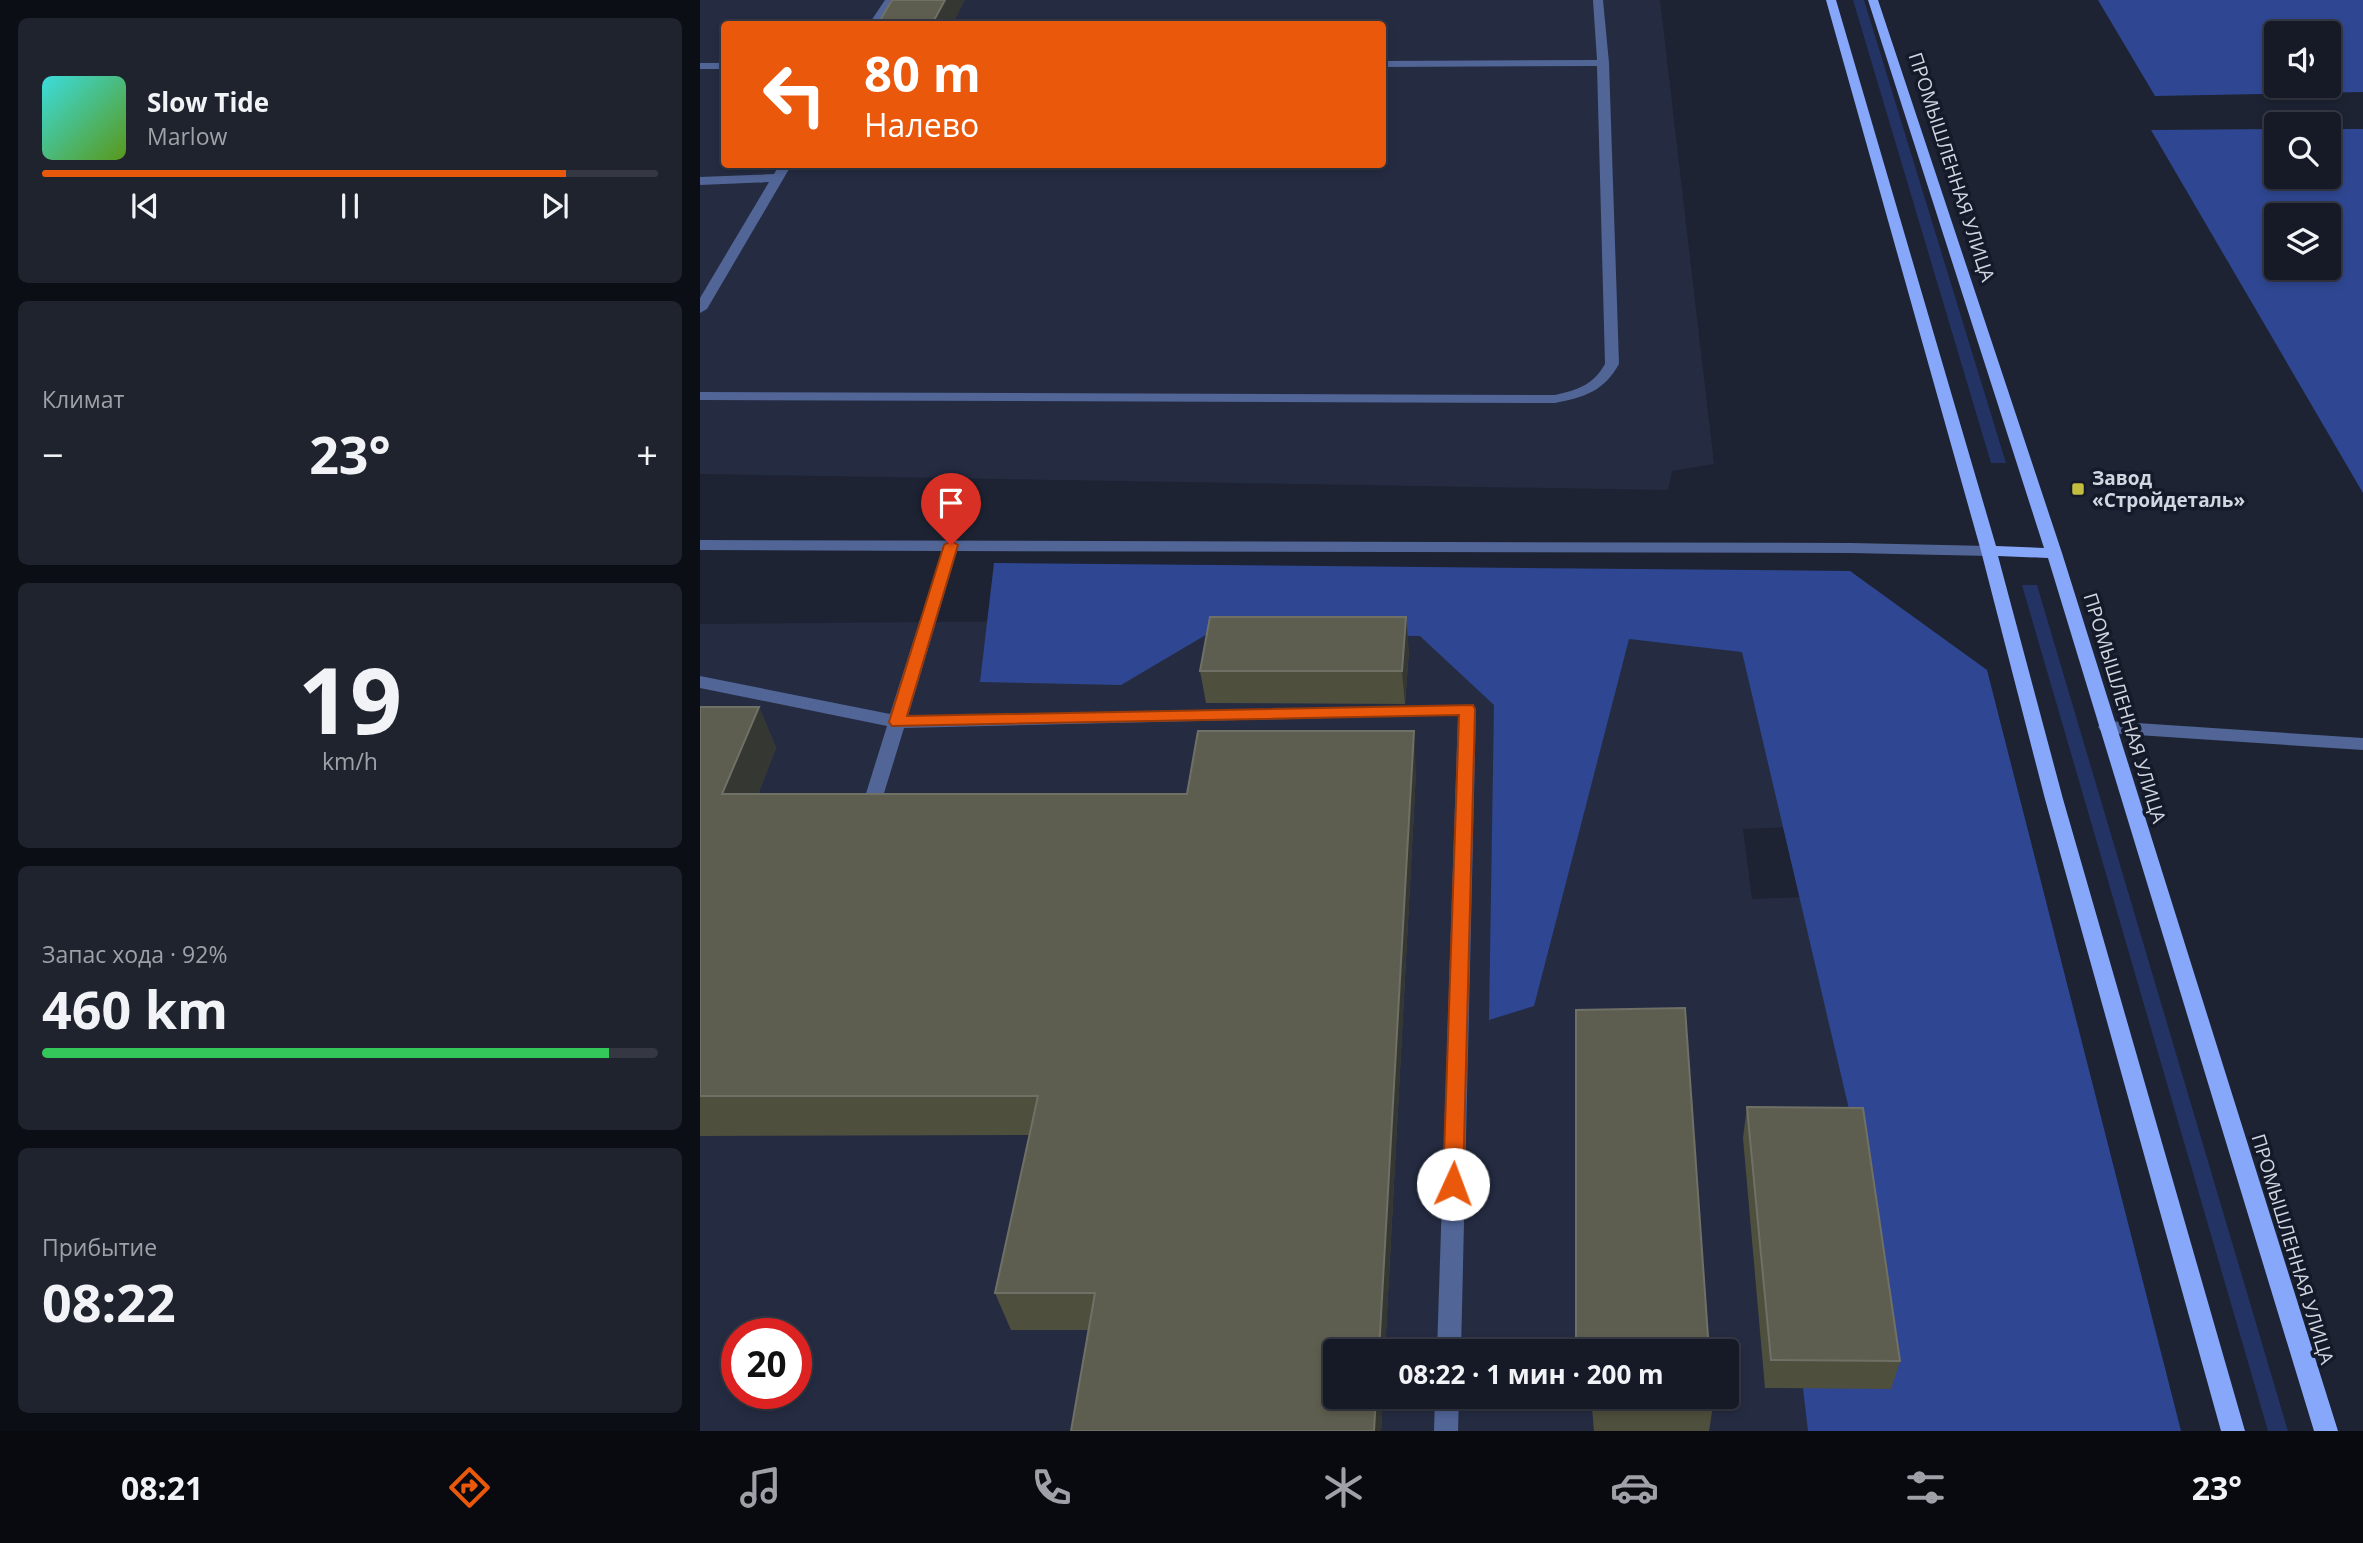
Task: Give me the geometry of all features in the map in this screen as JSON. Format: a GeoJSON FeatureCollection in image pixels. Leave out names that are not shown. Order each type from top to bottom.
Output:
{"type":"FeatureCollection","features":[{"type":"Feature","properties":{"kind":"main road"},"geometry":{"type":"LineString","coordinates":[[1831,0],[1989,551],[2054,799],[2233,1431]]}},
{"type":"Feature","properties":{"kind":"main road","name":"ПРОМЫШЛЕННАЯ УЛИЦА"},"geometry":{"type":"LineString","coordinates":[[1873,0],[2054,553],[2326,1431]]}},
{"type":"Feature","properties":{"kind":"main road"},"geometry":{"type":"LineString","coordinates":[[1989,551],[2054,553]]}},
{"type":"Feature","properties":{"kind":"lane"},"geometry":{"type":"LineString","coordinates":[[876,21],[890,0]]}},
{"type":"Feature","properties":{"kind":"lane"},"geometry":{"type":"LineString","coordinates":[[700,396],[1555,399],[1585,393],[1603,380],[1612,364],[1603,63],[1598,0]]}},
{"type":"Feature","properties":{"kind":"lane"},"geometry":{"type":"LineString","coordinates":[[1386,64],[1603,63]]}},
{"type":"Feature","properties":{"kind":"lane"},"geometry":{"type":"LineString","coordinates":[[700,66],[721,66]]}},
{"type":"Feature","properties":{"kind":"lane"},"geometry":{"type":"LineString","coordinates":[[700,309],[784,168]]}},
{"type":"Feature","properties":{"kind":"lane"},"geometry":{"type":"LineString","coordinates":[[700,181],[778,178]]}},
{"type":"Feature","properties":{"kind":"lane"},"geometry":{"type":"LineString","coordinates":[[700,545],[1823,548],[1989,551]]}},
{"type":"Feature","properties":{"kind":"lane"},"geometry":{"type":"LineString","coordinates":[[861,836],[951,545]]}},
{"type":"Feature","properties":{"kind":"lane"},"geometry":{"type":"LineString","coordinates":[[700,682],[897,722],[1467,709],[1449,1339]]}},
{"type":"Feature","properties":{"kind":"lane"},"geometry":{"type":"LineString","coordinates":[[2107,727],[2363,744]]}},
{"type":"Feature","properties":{"kind":"lane"},"geometry":{"type":"LineString","coordinates":[[1446,1431],[1447,1409]]}},
{"type":"Feature","properties":{"kind":"shaded area"},"geometry":{"type":"Polygon","coordinates":[[[700,0],[1660,0],[1714,464],[1672,471],[1668,490],[700,474],[700,0]]]}},
{"type":"Feature","properties":{"kind":"shaded area"},"geometry":{"type":"Polygon","coordinates":[[[1853,0],[1864,0],[2006,463],[1991,463],[1853,0]]]}},
{"type":"Feature","properties":{"kind":"shaded area"},"geometry":{"type":"Polygon","coordinates":[[[2098,0],[2363,0],[2363,92],[2341,92],[2341,21],[2264,21],[2264,94],[2155,96],[2098,0]]]}},
{"type":"Feature","properties":{"kind":"shaded area"},"geometry":{"type":"Polygon","coordinates":[[[2264,129],[2264,189],[2341,189],[2341,129],[2363,129],[2363,493],[2151,130],[2264,129]]]}},
{"type":"Feature","properties":{"kind":"shaded area"},"geometry":{"type":"Polygon","coordinates":[[[994,563],[1850,571],[1987,670],[2181,1431],[1808,1431],[1803,1388],[1856,1139],[1742,652],[1629,639],[1534,1006],[1489,1020],[1494,705],[1420,636],[1209,633],[1121,685],[980,682],[994,563]]]}},
{"type":"Feature","properties":{"kind":"shaded area"},"geometry":{"type":"Polygon","coordinates":[[[2022,585],[2037,585],[2288,1431],[2268,1431],[2022,585]]]}},
{"type":"Feature","properties":{"kind":"shaded area"},"geometry":{"type":"Polygon","coordinates":[[[1774,615],[1813,826],[1743,829],[1752,899],[1826,896],[1856,1139],[1804,1388],[1808,1431],[700,1431],[700,624],[1774,615]]]}},
{"type":"Feature","properties":{"kind":"building"},"geometry":{"type":"Polygon","coordinates":[[[892,0],[945,0],[934,21],[880,21],[892,0]]]}},
{"type":"Feature","properties":{"kind":"building"},"geometry":{"type":"Polygon","coordinates":[[[1210,617],[1406,617],[1402,671],[1200,671],[1210,617]]]}},
{"type":"Feature","properties":{"kind":"building"},"geometry":{"type":"Polygon","coordinates":[[[700,707],[759,707],[722,794],[1187,794],[1198,731],[1414,731],[1380,1339],[1323,1339],[1323,1409],[1375,1409],[1374,1431],[1071,1431],[1095,1293],[995,1293],[1038,1096],[700,1096],[700,707]]]}},
{"type":"Feature","properties":{"kind":"building"},"geometry":{"type":"Polygon","coordinates":[[[1685,1008],[1708,1339],[1576,1339],[1576,1010],[1685,1008]]]}},
{"type":"Feature","properties":{"kind":"building"},"geometry":{"type":"Polygon","coordinates":[[[1747,1107],[1863,1108],[1900,1361],[1771,1360],[1747,1107]]]}},
{"type":"Feature","properties":{"kind":"place","name":"Завод «Стройдеталь»"},"geometry":{"type":"Point","coordinates":[2078,489]}},
{"type":"Feature","properties":{"kind":"route"},"geometry":{"type":"LineString","coordinates":[[951,545],[897,722],[1467,709],[1453,1184]]}}]}
